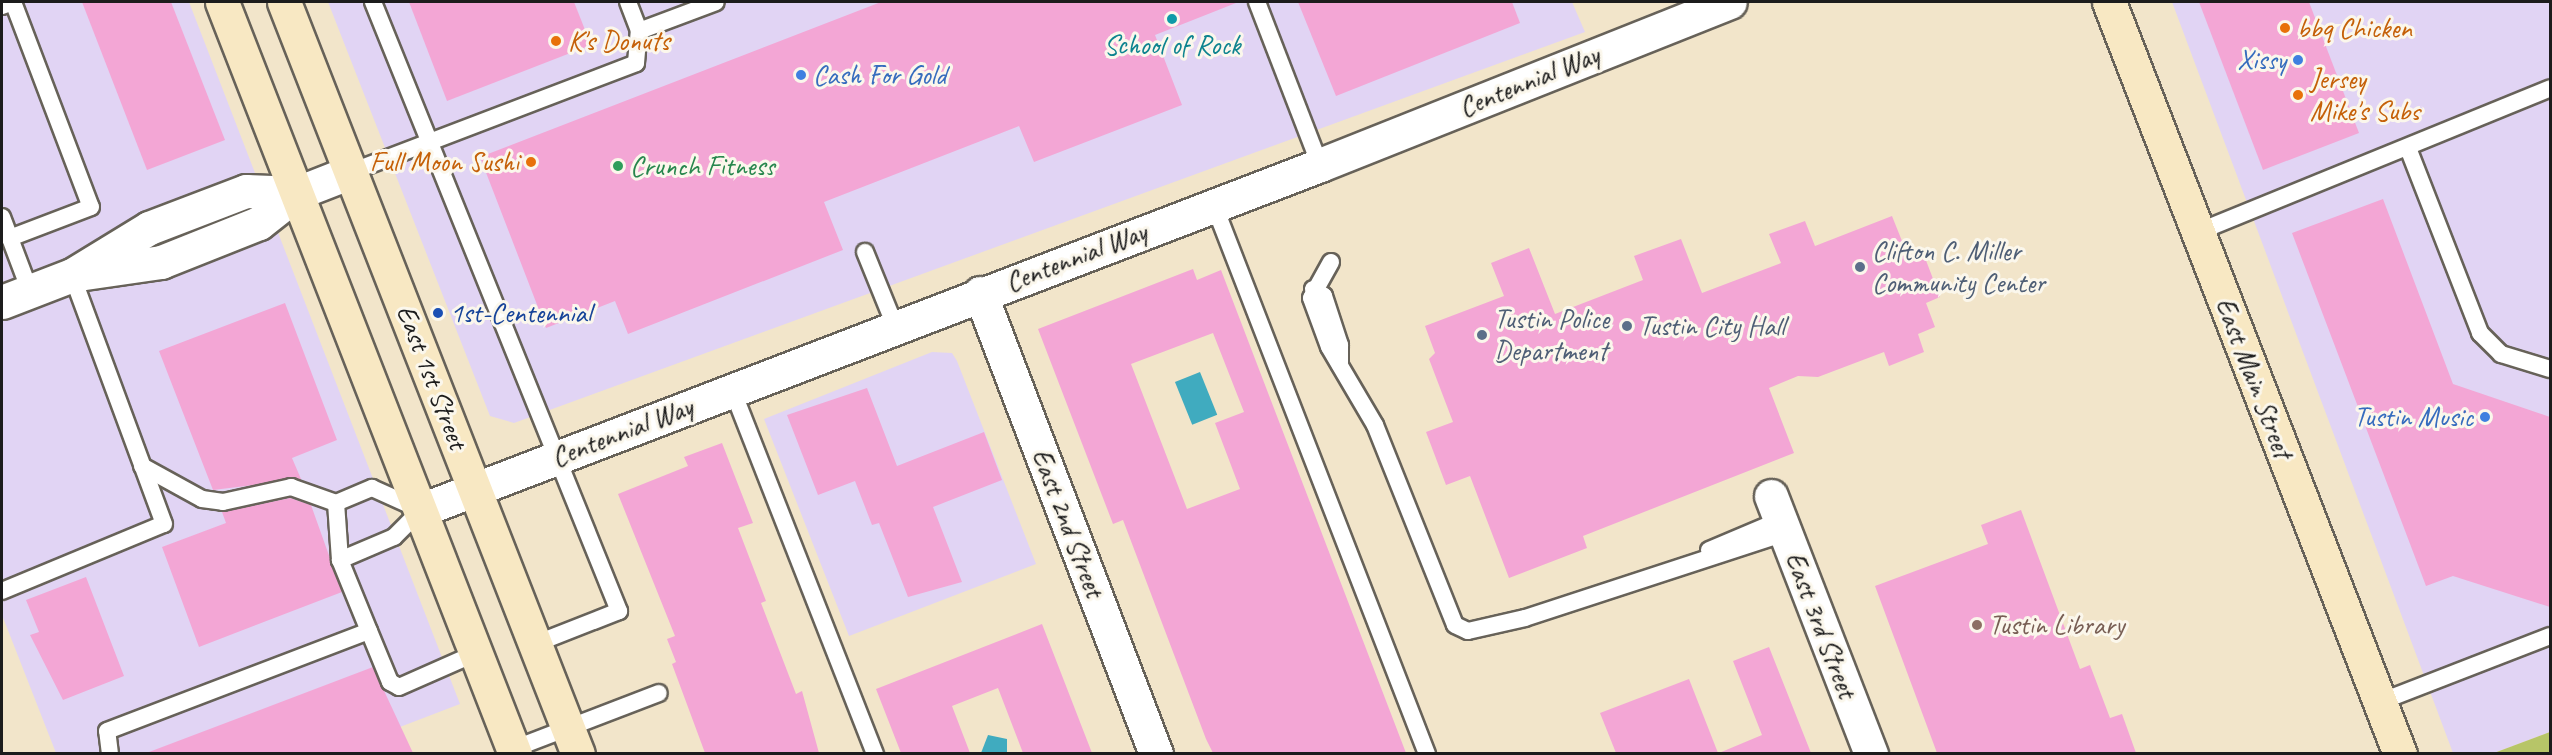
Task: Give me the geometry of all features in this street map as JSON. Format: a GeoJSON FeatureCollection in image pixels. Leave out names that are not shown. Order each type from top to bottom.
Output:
{"type":"FeatureCollection","features":[{"type":"Feature","properties":{"kind":"main road","name":"East 1st Street"},"geometry":{"type":"LineString","coordinates":[[222,2],[514,751]]}},
{"type":"Feature","properties":{"kind":"main road","name":"East 1st Street"},"geometry":{"type":"LineString","coordinates":[[284,2],[573,741]]}},
{"type":"Feature","properties":{"kind":"main road","name":"East Main Street"},"geometry":{"type":"LineString","coordinates":[[2109,2],[2400,753]]}},
{"type":"Feature","properties":{"kind":"street","name":"Centennial Way"},"geometry":{"type":"LineString","coordinates":[[420,510],[980,293],[1320,165],[1722,3]]}},
{"type":"Feature","properties":{"kind":"street"},"geometry":{"type":"LineString","coordinates":[[16,296],[72,275],[149,228],[246,191],[297,193],[351,172]]}},
{"type":"Feature","properties":{"kind":"street","name":"East 2nd Street"},"geometry":{"type":"LineString","coordinates":[[980,293],[1156,753]]}},
{"type":"Feature","properties":{"kind":"street","name":"East 3rd Street"},"geometry":{"type":"LineString","coordinates":[[1779,516],[1871,753]]}},
{"type":"Feature","properties":{"kind":"lane"},"geometry":{"type":"LineString","coordinates":[[2,6],[13,2],[92,207],[10,238]]}},
{"type":"Feature","properties":{"kind":"lane"},"geometry":{"type":"LineString","coordinates":[[373,2],[512,355],[559,456],[619,611],[535,644]]}},
{"type":"Feature","properties":{"kind":"lane"},"geometry":{"type":"LineString","coordinates":[[351,172],[636,63],[639,31],[628,2]]}},
{"type":"Feature","properties":{"kind":"lane"},"geometry":{"type":"LineString","coordinates":[[639,31],[716,2]]}},
{"type":"Feature","properties":{"kind":"lane"},"geometry":{"type":"LineString","coordinates":[[1257,2],[1320,165]]}},
{"type":"Feature","properties":{"kind":"lane"},"geometry":{"type":"LineString","coordinates":[[2198,232],[2550,88]]}},
{"type":"Feature","properties":{"kind":"lane"},"geometry":{"type":"LineString","coordinates":[[2408,148],[2480,333],[2501,354],[2550,369]]}},
{"type":"Feature","properties":{"kind":"lane"},"geometry":{"type":"LineString","coordinates":[[1214,205],[1427,753]]}},
{"type":"Feature","properties":{"kind":"lane"},"geometry":{"type":"LineString","coordinates":[[2,217],[10,238],[16,296]]}},
{"type":"Feature","properties":{"kind":"lane"},"geometry":{"type":"LineString","coordinates":[[865,252],[895,326]]}},
{"type":"Feature","properties":{"kind":"lane"},"geometry":{"type":"LineString","coordinates":[[1331,262],[1313,289],[1324,296],[1340,345],[1340,366],[1375,425],[1455,625],[1468,631],[1525,618],[1683,566],[1779,516]]}},
{"type":"Feature","properties":{"kind":"lane"},"geometry":{"type":"LineString","coordinates":[[2,591],[164,525],[72,275]]}},
{"type":"Feature","properties":{"kind":"lane"},"geometry":{"type":"LineString","coordinates":[[732,389],[875,753]]}},
{"type":"Feature","properties":{"kind":"lane"},"geometry":{"type":"LineString","coordinates":[[142,466],[202,499],[223,502],[291,487],[336,503],[372,488],[420,510],[394,537],[340,560]]}},
{"type":"Feature","properties":{"kind":"lane"},"geometry":{"type":"LineString","coordinates":[[336,503],[340,560],[390,682],[399,687],[476,653]]}},
{"type":"Feature","properties":{"kind":"lane"},"geometry":{"type":"LineString","coordinates":[[110,753],[107,731],[369,631]]}},
{"type":"Feature","properties":{"kind":"lane"},"geometry":{"type":"LineString","coordinates":[[2380,702],[2550,636]]}},
{"type":"Feature","properties":{"kind":"lane"},"geometry":{"type":"LineString","coordinates":[[514,751],[573,741],[659,693]]}},
{"type":"Feature","properties":{"kind":"shaded area"},"geometry":{"type":"Polygon","coordinates":[[[2,2],[189,2],[460,704],[332,753],[56,753],[2,615],[2,2]]]}},
{"type":"Feature","properties":{"kind":"shaded area"},"geometry":{"type":"Polygon","coordinates":[[[328,2],[1572,2],[1585,32],[514,423],[490,416],[328,2]]]}},
{"type":"Feature","properties":{"kind":"shaded area"},"geometry":{"type":"Polygon","coordinates":[[[2172,2],[2550,2],[2550,732],[2494,753],[2453,753],[2172,2]]]}},
{"type":"Feature","properties":{"kind":"shaded area"},"geometry":{"type":"Polygon","coordinates":[[[932,352],[952,353],[957,361],[1036,564],[849,636],[764,419],[932,352]]]}},
{"type":"Feature","properties":{"kind":"green space"},"geometry":{"type":"Polygon","coordinates":[[[2550,732],[2550,753],[2494,753],[2550,732]]]}},
{"type":"Feature","properties":{"kind":"water"},"geometry":{"type":"Polygon","coordinates":[[[1200,372],[1217,415],[1192,425],[1175,382],[1200,372]]]}},
{"type":"Feature","properties":{"kind":"water"},"geometry":{"type":"Polygon","coordinates":[[[988,735],[1007,739],[1007,753],[981,753],[988,735]]]}},
{"type":"Feature","properties":{"kind":"building"},"geometry":{"type":"Polygon","coordinates":[[[82,2],[171,2],[225,140],[147,170],[82,2]]]}},
{"type":"Feature","properties":{"kind":"building"},"geometry":{"type":"Polygon","coordinates":[[[409,2],[574,2],[591,45],[447,101],[409,2]]]}},
{"type":"Feature","properties":{"kind":"building"},"geometry":{"type":"Polygon","coordinates":[[[881,2],[1236,3],[1155,35],[1182,105],[1034,162],[1019,126],[824,202],[843,250],[628,334],[615,301],[546,328],[480,157],[881,2]]]}},
{"type":"Feature","properties":{"kind":"building"},"geometry":{"type":"Polygon","coordinates":[[[1298,2],[1512,2],[1520,23],[1336,96],[1298,2]]]}},
{"type":"Feature","properties":{"kind":"building"},"geometry":{"type":"Polygon","coordinates":[[[2199,2],[2309,2],[2359,133],[2263,170],[2199,2]]]}},
{"type":"Feature","properties":{"kind":"building"},"geometry":{"type":"Polygon","coordinates":[[[2383,199],[2453,384],[2550,417],[2550,607],[2453,576],[2426,586],[2292,233],[2383,199]]]}},
{"type":"Feature","properties":{"kind":"building"},"geometry":{"type":"Polygon","coordinates":[[[1892,216],[1908,256],[1922,250],[1940,297],[1926,303],[1935,327],[1918,334],[1924,352],[1889,366],[1884,352],[1818,377],[1798,376],[1769,388],[1794,453],[1583,536],[1587,548],[1509,578],[1470,476],[1446,485],[1426,432],[1453,422],[1429,359],[1435,353],[1425,326],[1504,296],[1491,263],[1529,248],[1555,314],[1643,280],[1634,256],[1681,239],[1702,293],[1781,263],[1769,234],[1805,221],[1815,246],[1892,216]]]}},
{"type":"Feature","properties":{"kind":"building"},"geometry":{"type":"Polygon","coordinates":[[[1193,269],[1197,280],[1221,270],[1406,753],[1213,753],[1123,520],[1113,524],[1038,329],[1193,269]],[[1213,333],[1131,364],[1187,509],[1240,489],[1215,423],[1244,412],[1213,333]]]}},
{"type":"Feature","properties":{"kind":"building"},"geometry":{"type":"Polygon","coordinates":[[[285,303],[337,440],[292,458],[301,479],[213,490],[159,351],[285,303]]]}},
{"type":"Feature","properties":{"kind":"building"},"geometry":{"type":"Polygon","coordinates":[[[867,388],[897,466],[984,432],[1002,480],[933,507],[962,582],[908,597],[879,523],[872,525],[855,481],[818,495],[787,415],[867,388]]]}},
{"type":"Feature","properties":{"kind":"building"},"geometry":{"type":"Polygon","coordinates":[[[722,443],[753,523],[738,528],[766,601],[761,603],[796,694],[802,691],[819,753],[705,753],[672,664],[676,662],[667,639],[675,636],[618,494],[688,466],[684,457],[722,443]]]}},
{"type":"Feature","properties":{"kind":"building"},"geometry":{"type":"Polygon","coordinates":[[[290,498],[311,505],[342,592],[199,647],[162,547],[226,523],[222,512],[290,498]]]}},
{"type":"Feature","properties":{"kind":"building","name":"Tustin Library"},"geometry":{"type":"Polygon","coordinates":[[[2021,510],[2080,669],[2090,665],[2110,718],[2122,714],[2136,753],[1937,753],[1875,586],[1988,544],[1981,525],[2021,510]]]}},
{"type":"Feature","properties":{"kind":"building"},"geometry":{"type":"Polygon","coordinates":[[[86,577],[124,676],[63,700],[30,635],[39,632],[26,600],[86,577]]]}},
{"type":"Feature","properties":{"kind":"building"},"geometry":{"type":"Polygon","coordinates":[[[1042,624],[1092,753],[1023,753],[998,688],[952,706],[970,753],[901,753],[876,689],[1042,624]]]}},
{"type":"Feature","properties":{"kind":"building"},"geometry":{"type":"Polygon","coordinates":[[[1769,647],[1811,753],[1719,753],[1762,735],[1733,661],[1769,647]]]}},
{"type":"Feature","properties":{"kind":"building"},"geometry":{"type":"Polygon","coordinates":[[[373,667],[413,753],[149,753],[149,752],[373,667]]]}},
{"type":"Feature","properties":{"kind":"building"},"geometry":{"type":"Polygon","coordinates":[[[1689,679],[1718,753],[1616,753],[1600,713],[1689,679]]]}},
{"type":"Feature","properties":{"kind":"place","name":"School of Rock"},"geometry":{"type":"Point","coordinates":[1172,19]}},
{"type":"Feature","properties":{"kind":"place","name":"bbq Chicken"},"geometry":{"type":"Point","coordinates":[2285,28]}},
{"type":"Feature","properties":{"kind":"place","name":"K's Donuts"},"geometry":{"type":"Point","coordinates":[556,41]}},
{"type":"Feature","properties":{"kind":"place","name":"Xissy"},"geometry":{"type":"Point","coordinates":[2298,60]}},
{"type":"Feature","properties":{"kind":"place","name":"Cash For Gold"},"geometry":{"type":"Point","coordinates":[801,75]}},
{"type":"Feature","properties":{"kind":"place","name":"Jersey Mike's Subs"},"geometry":{"type":"Point","coordinates":[2298,95]}},
{"type":"Feature","properties":{"kind":"place","name":"Full Moon Sushi"},"geometry":{"type":"Point","coordinates":[531,162]}},
{"type":"Feature","properties":{"kind":"place","name":"Crunch Fitness"},"geometry":{"type":"Point","coordinates":[618,166]}},
{"type":"Feature","properties":{"kind":"place","name":"Clifton C. Miller Community Center"},"geometry":{"type":"Point","coordinates":[1860,267]}},
{"type":"Feature","properties":{"kind":"place","name":"1st-Centennial"},"geometry":{"type":"Point","coordinates":[438,313]}},
{"type":"Feature","properties":{"kind":"place","name":"Tustin City Hall"},"geometry":{"type":"Point","coordinates":[1627,326]}},
{"type":"Feature","properties":{"kind":"place","name":"Tustin Police Department"},"geometry":{"type":"Point","coordinates":[1482,335]}},
{"type":"Feature","properties":{"kind":"place","name":"Tustin Music"},"geometry":{"type":"Point","coordinates":[2485,417]}},
{"type":"Feature","properties":{"kind":"place","name":"Tustin Library"},"geometry":{"type":"Point","coordinates":[1977,625]}}]}
